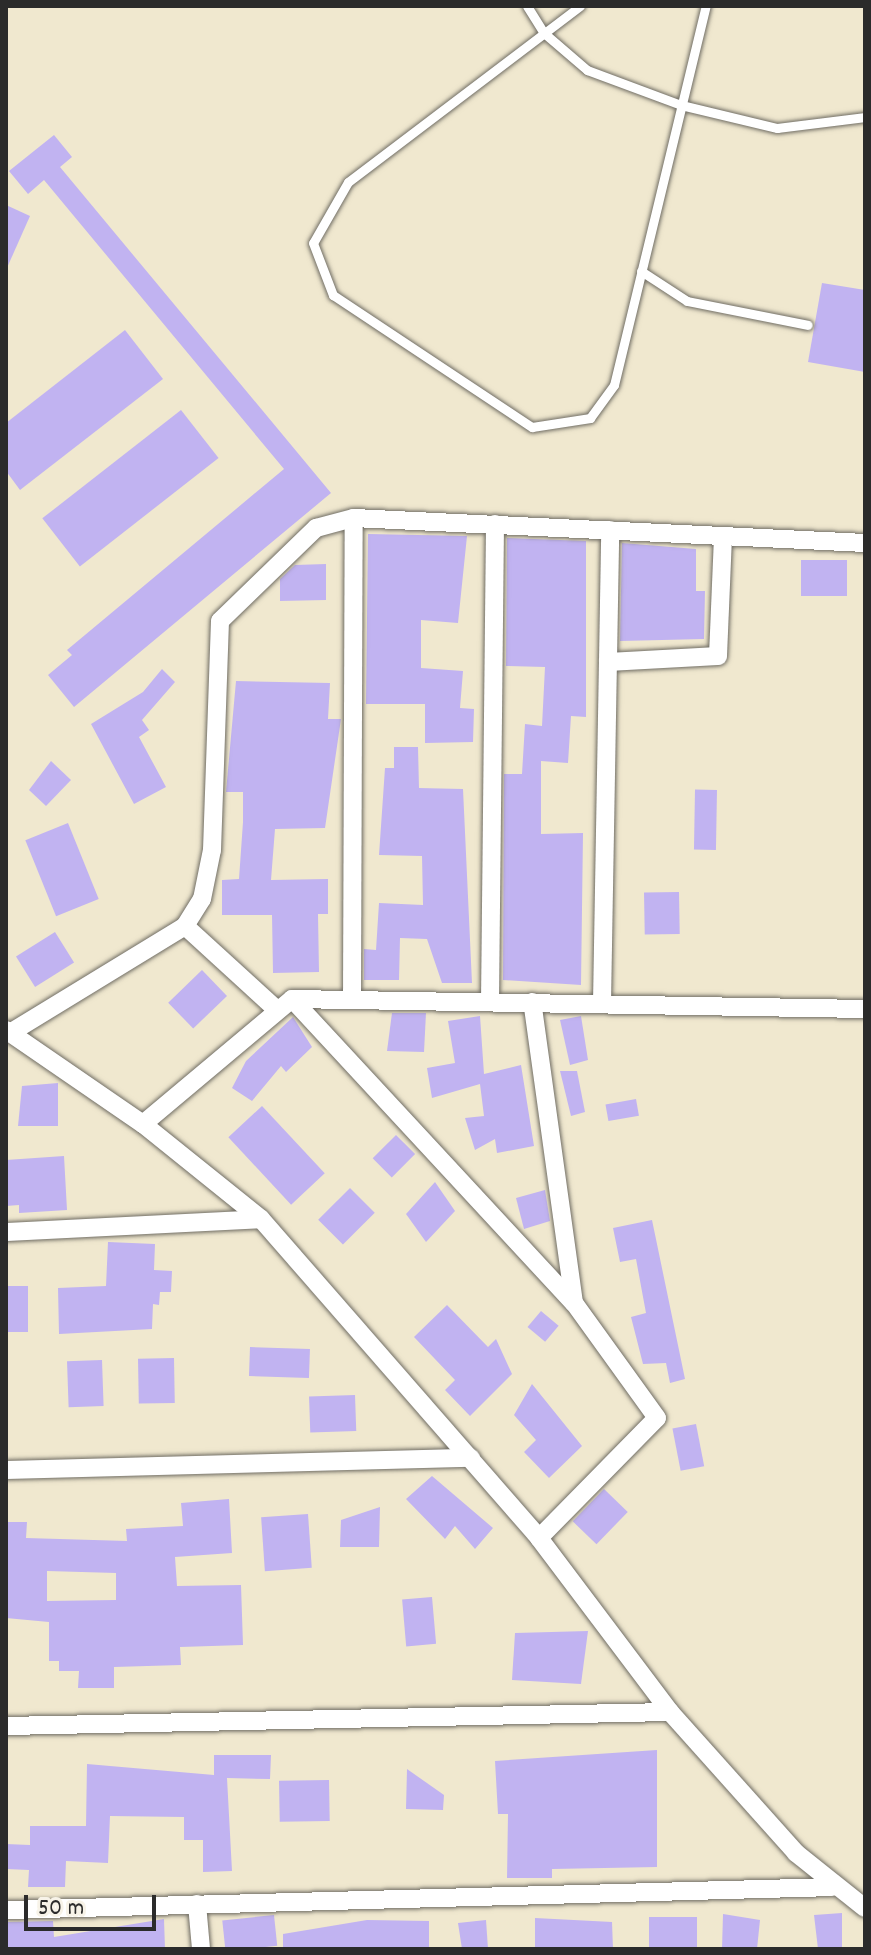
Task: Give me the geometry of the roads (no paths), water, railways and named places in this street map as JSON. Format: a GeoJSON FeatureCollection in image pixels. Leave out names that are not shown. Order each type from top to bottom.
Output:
{"type":"FeatureCollection","features":[{"type":"Feature","properties":{"kind":"street"},"geometry":{"type":"LineString","coordinates":[[352,999],[354,518]]}},
{"type":"Feature","properties":{"kind":"street"},"geometry":{"type":"LineString","coordinates":[[865,543],[354,518],[316,528],[220,621],[212,850],[202,899],[185,926],[8,1032],[143,1124],[261,1219],[539,1538],[670,1712],[832,1887],[865,1908]]}},
{"type":"Feature","properties":{"kind":"street"},"geometry":{"type":"LineString","coordinates":[[490,1002],[495,524]]}},
{"type":"Feature","properties":{"kind":"street"},"geometry":{"type":"LineString","coordinates":[[602,1003],[610,530]]}},
{"type":"Feature","properties":{"kind":"street"},"geometry":{"type":"LineString","coordinates":[[608,662],[718,656],[723,536]]}},
{"type":"Feature","properties":{"kind":"street"},"geometry":{"type":"LineString","coordinates":[[185,926],[276,1009]]}},
{"type":"Feature","properties":{"kind":"street"},"geometry":{"type":"LineString","coordinates":[[292,999],[574,1303],[657,1418],[539,1538]]}},
{"type":"Feature","properties":{"kind":"street"},"geometry":{"type":"LineString","coordinates":[[143,1124],[276,1009],[292,999],[865,1009]]}},
{"type":"Feature","properties":{"kind":"street"},"geometry":{"type":"LineString","coordinates":[[532,1002],[574,1303]]}},
{"type":"Feature","properties":{"kind":"street"},"geometry":{"type":"LineString","coordinates":[[6,1232],[261,1219]]}},
{"type":"Feature","properties":{"kind":"street"},"geometry":{"type":"LineString","coordinates":[[6,1470],[471,1458]]}},
{"type":"Feature","properties":{"kind":"street"},"geometry":{"type":"LineString","coordinates":[[6,1726],[670,1712]]}},
{"type":"Feature","properties":{"kind":"street"},"geometry":{"type":"LineString","coordinates":[[6,1910],[832,1887]]}},
{"type":"Feature","properties":{"kind":"street"},"geometry":{"type":"LineString","coordinates":[[197,1904],[201,1949]]}},
{"type":"Feature","properties":{"kind":"lane"},"geometry":{"type":"LineString","coordinates":[[527,6],[544,33],[587,70],[681,105],[777,128],[865,117]]}},
{"type":"Feature","properties":{"kind":"lane"},"geometry":{"type":"LineString","coordinates":[[580,6],[348,182],[313,243],[333,295],[532,427],[590,418],[614,385],[706,6]]}},
{"type":"Feature","properties":{"kind":"lane"},"geometry":{"type":"LineString","coordinates":[[641,271],[687,301],[808,325]]}}]}
